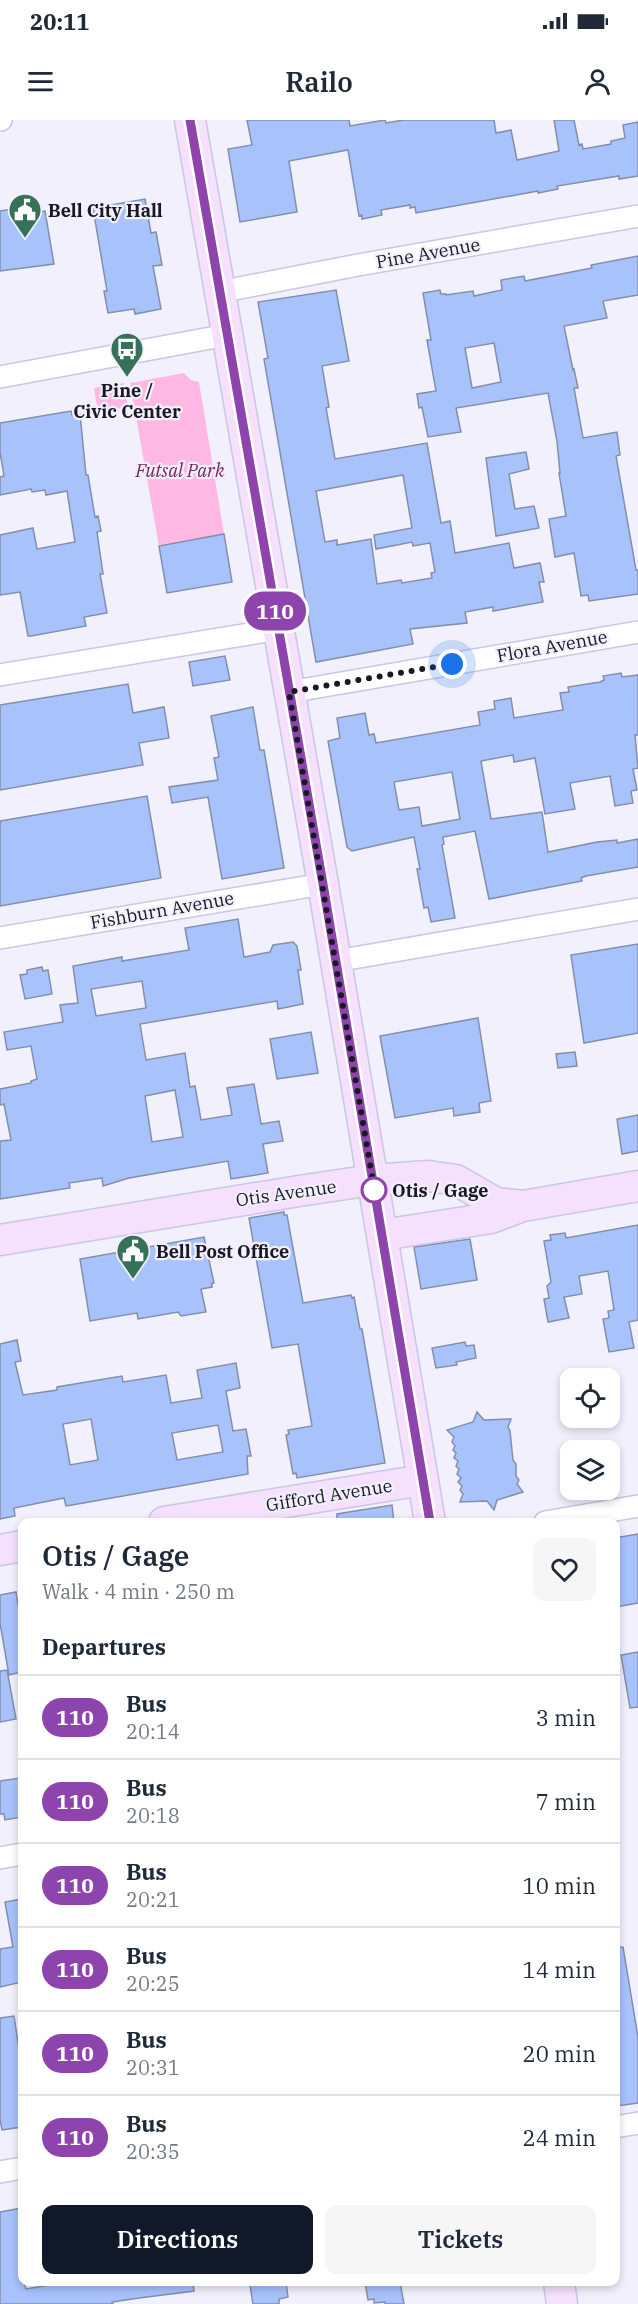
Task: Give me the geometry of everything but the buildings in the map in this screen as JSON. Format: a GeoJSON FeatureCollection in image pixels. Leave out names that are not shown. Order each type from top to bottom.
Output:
{"type":"FeatureCollection","features":[{"type":"Feature","properties":{"kind":"main road"},"geometry":{"type":"LineString","coordinates":[[190,120],[323,884],[429,1518]]}},
{"type":"Feature","properties":{"kind":"main road","name":"Otis Avenue"},"geometry":{"type":"LineString","coordinates":[[0,1240],[372,1180],[429,1176],[456,1180],[496,1203],[523,1206],[638,1186]]}},
{"type":"Feature","properties":{"kind":"main road"},"geometry":{"type":"LineString","coordinates":[[382,1236],[491,1218],[523,1206]]}},
{"type":"Feature","properties":{"kind":"main road","name":"Gifford Avenue"},"geometry":{"type":"LineString","coordinates":[[189,1518],[423,1480]]}},
{"type":"Feature","properties":{"kind":"main road"},"geometry":{"type":"LineString","coordinates":[[0,1550],[18,1547]]}},
{"type":"Feature","properties":{"kind":"main road"},"geometry":{"type":"LineString","coordinates":[[560,2286],[562,2304]]}},
{"type":"Feature","properties":{"kind":"street","name":"Pine Avenue"},"geometry":{"type":"LineString","coordinates":[[219,292],[638,216]]}},
{"type":"Feature","properties":{"kind":"street"},"geometry":{"type":"LineString","coordinates":[[0,376],[227,335]]}},
{"type":"Feature","properties":{"kind":"street"},"geometry":{"type":"LineString","coordinates":[[0,675],[279,629]]}},
{"type":"Feature","properties":{"kind":"street","name":"Flora Avenue"},"geometry":{"type":"LineString","coordinates":[[289,692],[638,632]]}},
{"type":"Feature","properties":{"kind":"street","name":"Fishburn Avenue"},"geometry":{"type":"LineString","coordinates":[[0,938],[323,884]]}},
{"type":"Feature","properties":{"kind":"street"},"geometry":{"type":"LineString","coordinates":[[336,961],[638,909]]}},
{"type":"Feature","properties":{"kind":"street"},"geometry":{"type":"LineString","coordinates":[[568,1518],[638,1506]]}},
{"type":"Feature","properties":{"kind":"street"},"geometry":{"type":"LineString","coordinates":[[0,1858],[18,1855]]}},
{"type":"Feature","properties":{"kind":"street"},"geometry":{"type":"LineString","coordinates":[[620,2126],[638,2123]]}},
{"type":"Feature","properties":{"kind":"street"},"geometry":{"type":"LineString","coordinates":[[0,2172],[18,2169]]}},
{"type":"Feature","properties":{"kind":"green space","name":"Futsal Park"},"geometry":{"type":"Polygon","coordinates":[[[184,373],[191,380],[199,382],[224,534],[159,546],[130,383],[184,373]]]}},
{"type":"Feature","properties":{"kind":"green space"},"geometry":{"type":"Polygon","coordinates":[[[124,383],[128,407],[98,412],[94,388],[124,383]]]}},
{"type":"Feature","properties":{"kind":"bus line","name":"110"},"geometry":{"type":"LineString","coordinates":[[190,120],[323,884],[429,1518]]}},
{"type":"Feature","properties":{"kind":"place","name":"Bell City Hall"},"geometry":{"type":"Point","coordinates":[25,239]}},
{"type":"Feature","properties":{"kind":"place","name":"Pine / Civic Center"},"geometry":{"type":"Point","coordinates":[127,378]}},
{"type":"Feature","properties":{"kind":"place","name":"Otis / Gage"},"geometry":{"type":"Point","coordinates":[374,1190]}},
{"type":"Feature","properties":{"kind":"place","name":"Bell Post Office"},"geometry":{"type":"Point","coordinates":[133,1280]}},
{"type":"Feature","properties":{"kind":"route"},"geometry":{"type":"LineString","coordinates":[[374,1190],[376,1199],[289,692],[452,664]]}}]}
